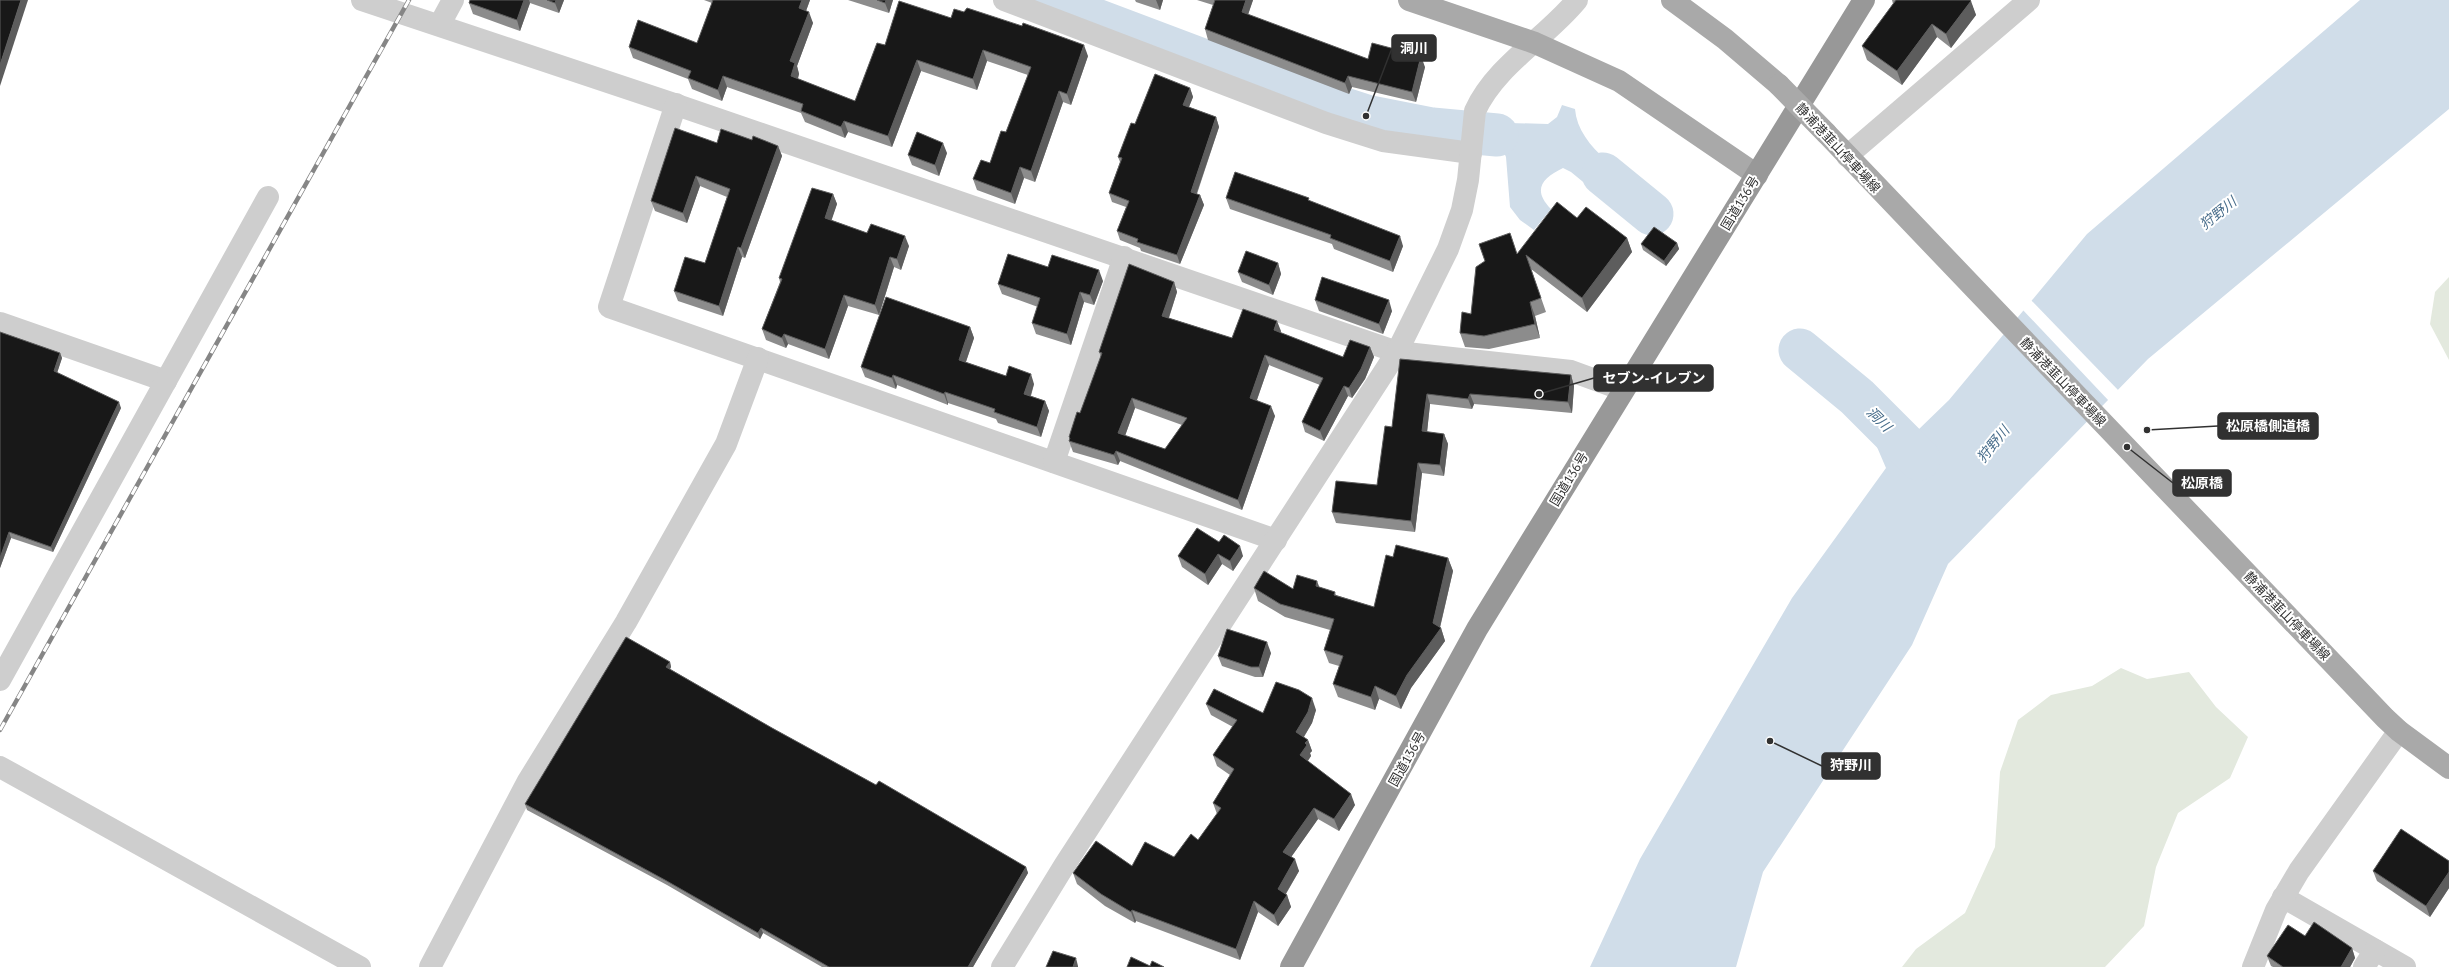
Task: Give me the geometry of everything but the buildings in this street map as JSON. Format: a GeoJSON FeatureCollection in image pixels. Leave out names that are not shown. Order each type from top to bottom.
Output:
{"type":"FeatureCollection","features":[{"type":"Feature","properties":{"kind":"highway","name":"国道136号"},"geometry":{"type":"LineString","coordinates":[[1292,967],[1477,629],[1864,0]]}},
{"type":"Feature","properties":{"kind":"main road"},"geometry":{"type":"LineString","coordinates":[[1408,0],[1535,43],[1619,81],[1757,175]]}},
{"type":"Feature","properties":{"kind":"main road","name":"静浦港韮山停車場線"},"geometry":{"type":"LineString","coordinates":[[1672,0],[1725,39],[1779,85],[2376,709],[2399,731],[2449,768]]}},
{"type":"Feature","properties":{"kind":"street"},"geometry":{"type":"LineString","coordinates":[[362,0],[440,24],[676,104],[1397,352],[1571,371],[1624,390]]}},
{"type":"Feature","properties":{"kind":"street"},"geometry":{"type":"LineString","coordinates":[[440,24],[454,0]]}},
{"type":"Feature","properties":{"kind":"street"},"geometry":{"type":"LineString","coordinates":[[1004,0],[1326,123],[1383,140],[1471,150]]}},
{"type":"Feature","properties":{"kind":"street"},"geometry":{"type":"LineString","coordinates":[[1002,967],[1064,866],[1397,352],[1448,249],[1462,210],[1475,111],[1480,101],[1494,84],[1577,0]]}},
{"type":"Feature","properties":{"kind":"street"},"geometry":{"type":"LineString","coordinates":[[1847,156],[2029,0]]}},
{"type":"Feature","properties":{"kind":"street"},"geometry":{"type":"LineString","coordinates":[[676,104],[609,307],[1276,540]]}},
{"type":"Feature","properties":{"kind":"street"},"geometry":{"type":"LineString","coordinates":[[0,680],[268,197]]}},
{"type":"Feature","properties":{"kind":"street"},"geometry":{"type":"LineString","coordinates":[[1054,462],[1124,257]]}},
{"type":"Feature","properties":{"kind":"street"},"geometry":{"type":"LineString","coordinates":[[0,323],[166,381]]}},
{"type":"Feature","properties":{"kind":"street"},"geometry":{"type":"LineString","coordinates":[[430,967],[528,780],[626,622],[726,444],[758,358]]}},
{"type":"Feature","properties":{"kind":"street"},"geometry":{"type":"LineString","coordinates":[[2252,967],[2283,897],[2299,871],[2399,731]]}},
{"type":"Feature","properties":{"kind":"street"},"geometry":{"type":"LineString","coordinates":[[0,767],[360,967]]}},
{"type":"Feature","properties":{"kind":"street"},"geometry":{"type":"LineString","coordinates":[[2283,897],[2369,958],[2406,967]]}},
{"type":"Feature","properties":{"kind":"shaded area"},"geometry":{"type":"Polygon","coordinates":[[[2449,277],[2449,360],[2430,324],[2435,292],[2449,277]]]}},
{"type":"Feature","properties":{"kind":"shaded area"},"geometry":{"type":"Polygon","coordinates":[[[2121,668],[2147,679],[2189,672],[2216,707],[2248,737],[2230,778],[2178,813],[2156,867],[2144,926],[2105,967],[1902,967],[1916,949],[1965,913],[1995,847],[2000,772],[2018,720],[2051,695],[2092,686],[2121,668]]]}},
{"type":"Feature","properties":{"kind":"water"},"geometry":{"type":"Polygon","coordinates":[[[2360,0],[2449,0],[2449,109],[2148,359],[1948,564],[1912,645],[1763,872],[1736,967],[1590,967],[1640,859],[1792,598],[1886,468],[1868,426],[1880,413],[1893,421],[1917,431],[1949,400],[2087,234],[2360,0]]]}},
{"type":"Feature","properties":{"kind":"water"},"geometry":{"type":"Polygon","coordinates":[[[1562,105],[1575,109],[1578,123],[1585,137],[1607,161],[1658,199],[1638,227],[1571,172],[1563,168],[1545,180],[1542,185],[1542,196],[1551,209],[1534,230],[1520,220],[1510,207],[1506,157],[1502,148],[1487,141],[1439,139],[1440,121],[1548,124],[1557,117],[1562,105]]]}},
{"type":"Feature","properties":{"kind":"pier"},"geometry":{"type":"Polygon","coordinates":[[[2030,299],[2119,391],[2109,401],[2022,309],[2030,299]]]}},
{"type":"Feature","properties":{"kind":"waterway","name":"洞川"},"geometry":{"type":"LineString","coordinates":[[1043,0],[1261,82],[1366,116],[1432,129],[1497,135]]}},
{"type":"Feature","properties":{"kind":"waterway","name":"洞川"},"geometry":{"type":"LineString","coordinates":[[1603,174],[1652,214]]}},
{"type":"Feature","properties":{"kind":"waterway","name":"洞川"},"geometry":{"type":"LineString","coordinates":[[1800,350],[1857,397],[1919,459]]}},
{"type":"Feature","properties":{"kind":"railway"},"geometry":{"type":"LineString","coordinates":[[0,730],[409,0]]}},
{"type":"Feature","properties":{"kind":"place","name":"洞川"},"geometry":{"type":"Point","coordinates":[1366,116]}},
{"type":"Feature","properties":{"kind":"place","name":"セブン-イレブン"},"geometry":{"type":"Point","coordinates":[1539,394]}},
{"type":"Feature","properties":{"kind":"place","name":"松原橋側道橋"},"geometry":{"type":"Point","coordinates":[2147,430]}},
{"type":"Feature","properties":{"kind":"place","name":"松原橋"},"geometry":{"type":"Point","coordinates":[2127,447]}},
{"type":"Feature","properties":{"kind":"place","name":"狩野川"},"geometry":{"type":"Point","coordinates":[1770,741]}}]}
